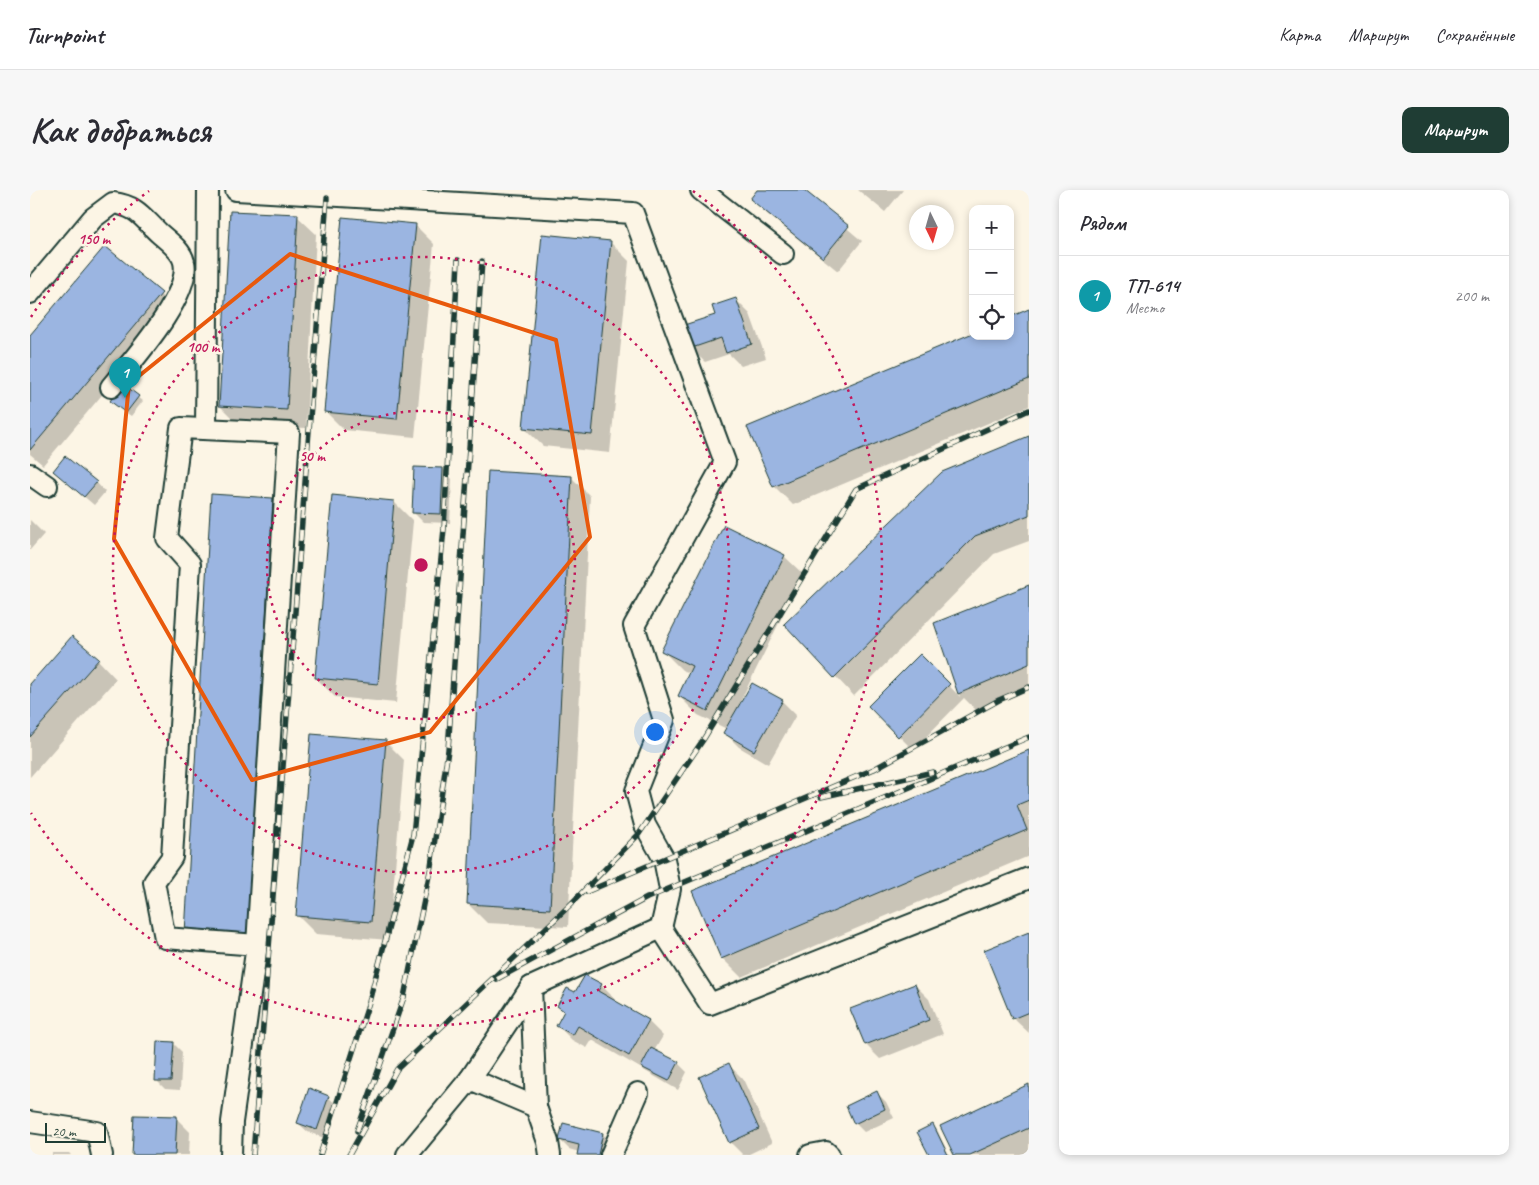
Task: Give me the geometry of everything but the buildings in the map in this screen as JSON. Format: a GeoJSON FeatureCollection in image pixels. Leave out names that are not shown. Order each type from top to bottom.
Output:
{"type":"FeatureCollection","features":[{"type":"Feature","properties":{"kind":"lane"},"geometry":{"type":"LineString","coordinates":[[206,429],[208,190]]}},
{"type":"Feature","properties":{"kind":"lane"},"geometry":{"type":"LineString","coordinates":[[236,190],[633,213],[725,462],[634,626],[664,720],[636,791],[645,825],[664,859],[670,889],[661,928],[710,1004],[1029,878]]}},
{"type":"Feature","properties":{"kind":"lane"},"geometry":{"type":"LineString","coordinates":[[701,190],[783,254]]}},
{"type":"Feature","properties":{"kind":"lane"},"geometry":{"type":"LineString","coordinates":[[30,293],[93,218],[113,203],[130,205],[172,245],[184,261],[184,278],[177,296],[158,328],[111,387]]}},
{"type":"Feature","properties":{"kind":"lane"},"geometry":{"type":"LineString","coordinates":[[231,1155],[232,1122],[257,945],[289,433],[181,428],[167,538],[190,564],[172,857],[154,882],[165,938],[257,945]]}},
{"type":"Feature","properties":{"kind":"lane"},"geometry":{"type":"LineString","coordinates":[[30,474],[47,486]]}},
{"type":"Feature","properties":{"kind":"lane"},"geometry":{"type":"LineString","coordinates":[[407,1155],[470,1079],[531,987],[661,928]]}},
{"type":"Feature","properties":{"kind":"lane"},"geometry":{"type":"LineString","coordinates":[[531,987],[536,1107],[550,1155]]}},
{"type":"Feature","properties":{"kind":"lane"},"geometry":{"type":"LineString","coordinates":[[470,1079],[536,1107]]}},
{"type":"Feature","properties":{"kind":"lane"},"geometry":{"type":"LineString","coordinates":[[611,1155],[638,1093]]}},
{"type":"Feature","properties":{"kind":"lane"},"geometry":{"type":"LineString","coordinates":[[30,1122],[97,1132],[102,1155]]}},
{"type":"Feature","properties":{"kind":"lane"},"geometry":{"type":"LineString","coordinates":[[810,1155],[826,1152],[828,1155]]}},
{"type":"Feature","properties":{"kind":"highlighted area"},"geometry":{"type":"Polygon","coordinates":[[[290,254],[556,340],[590,537],[430,732],[252,780],[114,539],[129,384],[290,254]]]}},
{"type":"Feature","properties":{"kind":"railway"},"geometry":{"type":"LineString","coordinates":[[253,1155],[327,198]]}},
{"type":"Feature","properties":{"kind":"railway"},"geometry":{"type":"LineString","coordinates":[[320,1155],[369,1002],[413,835],[444,529],[458,260]]}},
{"type":"Feature","properties":{"kind":"railway"},"geometry":{"type":"LineString","coordinates":[[357,1131],[404,997],[431,866],[448,750],[482,261]]}},
{"type":"Feature","properties":{"kind":"railway"},"geometry":{"type":"LineString","coordinates":[[349,1155],[397,1069],[569,906],[639,834],[703,740],[856,489],[1029,410]]}},
{"type":"Feature","properties":{"kind":"railway"},"geometry":{"type":"LineString","coordinates":[[586,892],[874,769],[999,700],[1029,687]]}},
{"type":"Feature","properties":{"kind":"railway"},"geometry":{"type":"LineString","coordinates":[[497,979],[647,898],[1029,737]]}},
{"type":"Feature","properties":{"kind":"railway"},"geometry":{"type":"LineString","coordinates":[[821,797],[933,772]]}},
{"type":"Feature","properties":{"kind":"place","name":"ТП-614"},"geometry":{"type":"Point","coordinates":[125,398]}}]}
